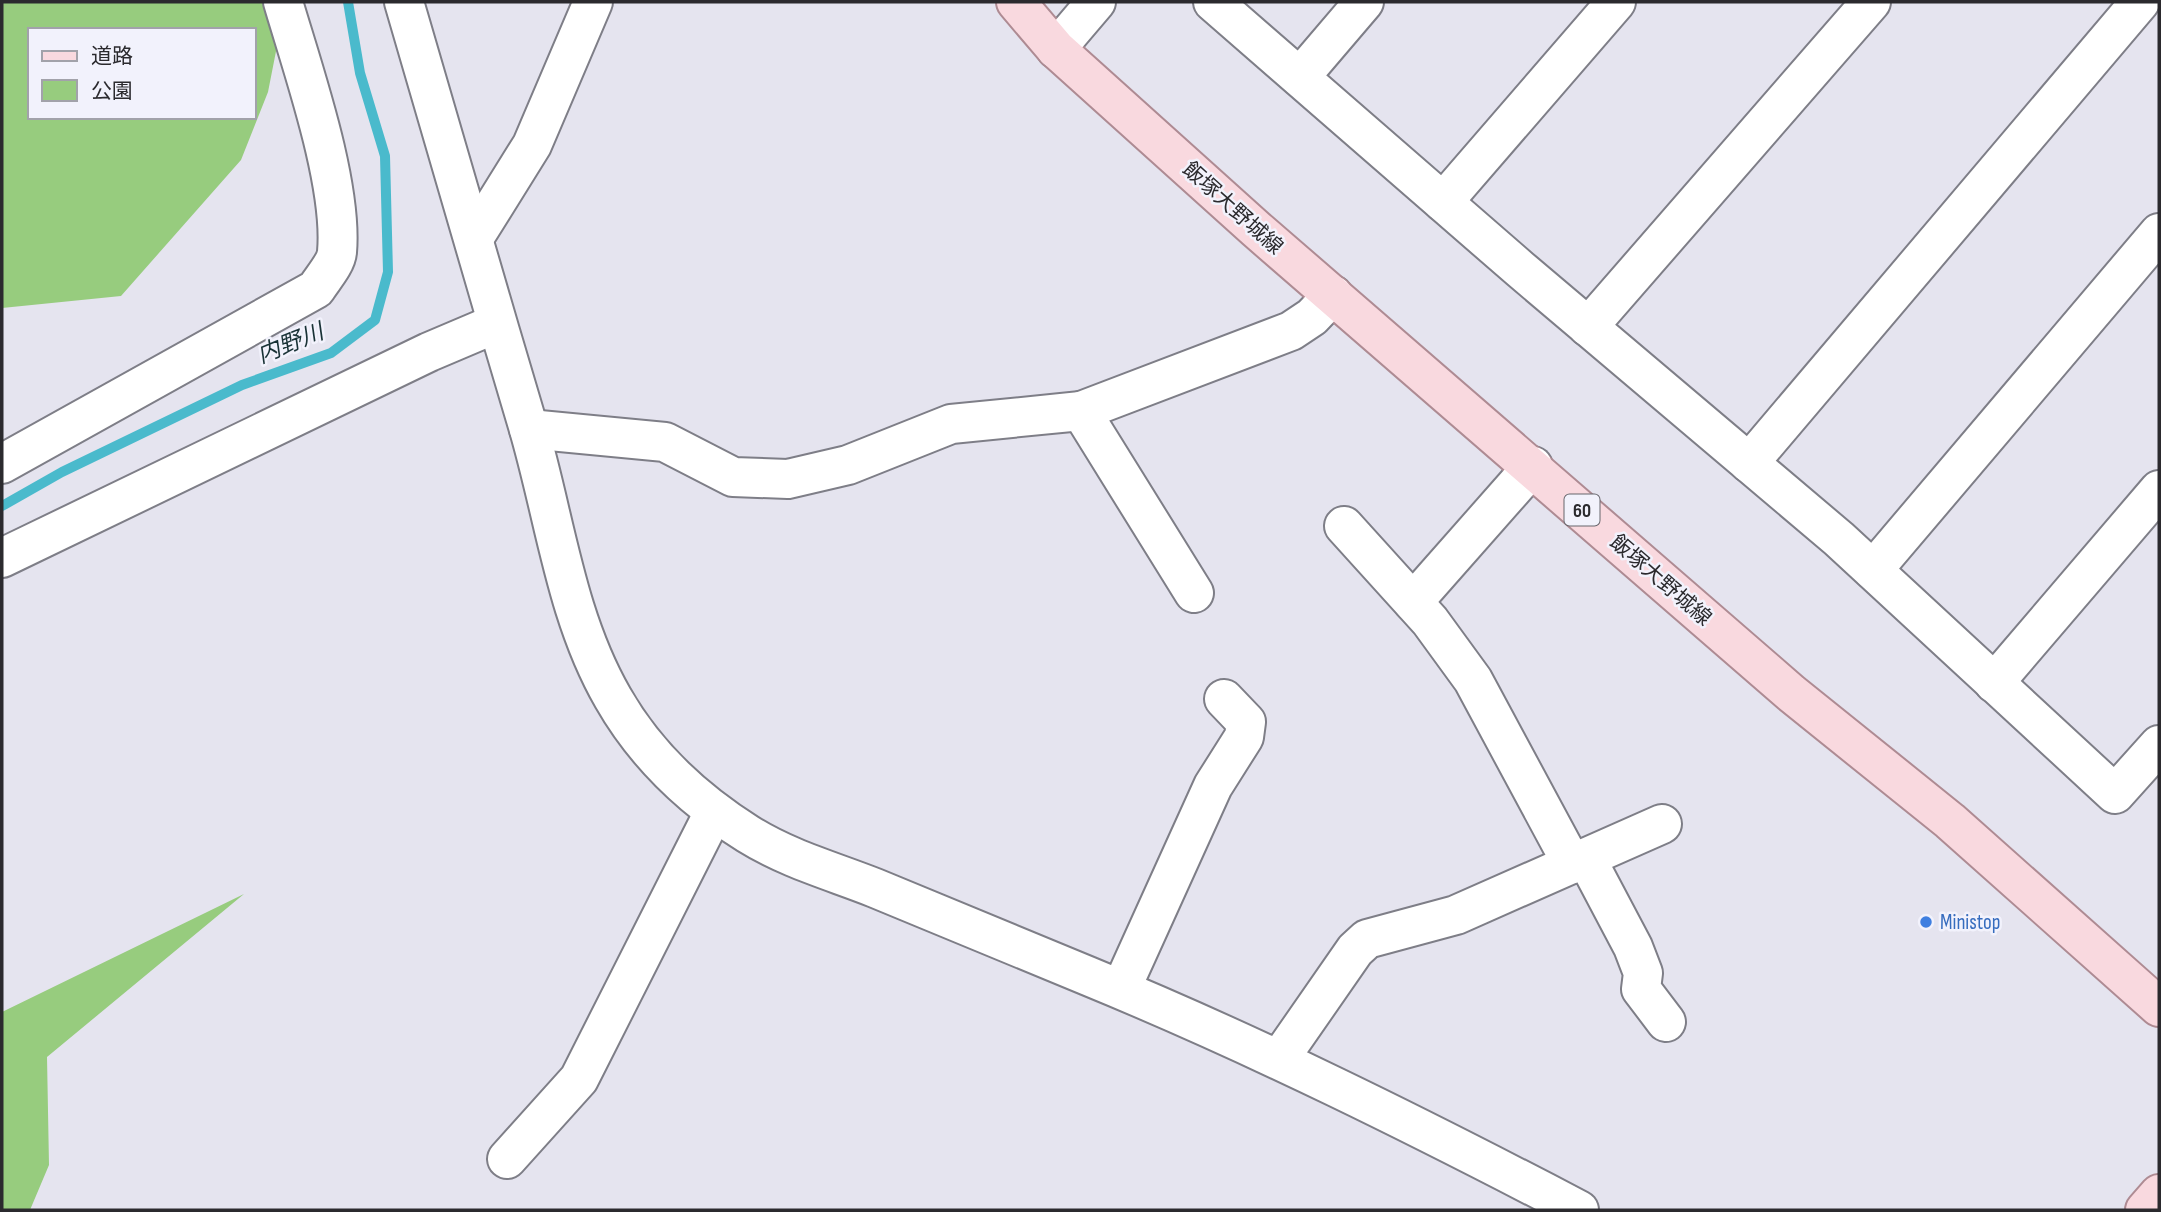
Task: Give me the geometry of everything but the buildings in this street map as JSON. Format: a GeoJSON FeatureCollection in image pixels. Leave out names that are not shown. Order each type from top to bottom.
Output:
{"type":"FeatureCollection","features":[{"type":"Feature","properties":{"kind":"main road","name":"飯塚大野城線"},"geometry":{"type":"LineString","coordinates":[[1016,2],[1056,49],[1333,295],[1533,466],[1791,693],[1950,821],[2159,1007]]}},
{"type":"Feature","properties":{"kind":"main road"},"geometry":{"type":"LineString","coordinates":[[2145,1210],[2159,1194]]}},
{"type":"Feature","properties":{"kind":"street"},"geometry":{"type":"LineString","coordinates":[[2,464],[316,289],[337,255],[336,215],[324,149],[283,2]]}},
{"type":"Feature","properties":{"kind":"street"},"geometry":{"type":"LineString","coordinates":[[404,2],[474,238],[495,324],[529,429],[574,608],[593,658],[613,699],[640,738],[676,778],[714,812],[789,857],[869,885],[1280,1058],[1579,1210]]}},
{"type":"Feature","properties":{"kind":"street"},"geometry":{"type":"LineString","coordinates":[[474,238],[532,145],[593,2]]}},
{"type":"Feature","properties":{"kind":"street"},"geometry":{"type":"LineString","coordinates":[[1056,49],[1096,2]]}},
{"type":"Feature","properties":{"kind":"street"},"geometry":{"type":"LineString","coordinates":[[1213,2],[1873,570],[2115,794],[2159,745]]}},
{"type":"Feature","properties":{"kind":"street"},"geometry":{"type":"LineString","coordinates":[[1300,77],[1364,2]]}},
{"type":"Feature","properties":{"kind":"street"},"geometry":{"type":"LineString","coordinates":[[1443,202],[1616,2]]}},
{"type":"Feature","properties":{"kind":"street"},"geometry":{"type":"LineString","coordinates":[[1588,327],[1871,2]]}},
{"type":"Feature","properties":{"kind":"street"},"geometry":{"type":"LineString","coordinates":[[1749,463],[2140,2]]}},
{"type":"Feature","properties":{"kind":"street"},"geometry":{"type":"LineString","coordinates":[[1873,570],[2159,233]]}},
{"type":"Feature","properties":{"kind":"street"},"geometry":{"type":"LineString","coordinates":[[529,429],[665,442],[733,477],[788,479],[848,465],[951,424],[1081,411],[1291,331],[1312,317],[1333,295]]}},
{"type":"Feature","properties":{"kind":"street"},"geometry":{"type":"LineString","coordinates":[[2,558],[416,358],[495,324]]}},
{"type":"Feature","properties":{"kind":"street"},"geometry":{"type":"LineString","coordinates":[[1081,411],[1194,593]]}},
{"type":"Feature","properties":{"kind":"street"},"geometry":{"type":"LineString","coordinates":[[1413,603],[1533,466]]}},
{"type":"Feature","properties":{"kind":"street"},"geometry":{"type":"LineString","coordinates":[[1994,683],[2159,490]]}},
{"type":"Feature","properties":{"kind":"street"},"geometry":{"type":"LineString","coordinates":[[1343,526],[1413,603],[1473,680],[1579,861],[1633,947],[1643,973],[1641,989],[1666,1022]]}},
{"type":"Feature","properties":{"kind":"street"},"geometry":{"type":"LineString","coordinates":[[1121,989],[1213,786],[1244,737],[1246,722],[1224,699]]}},
{"type":"Feature","properties":{"kind":"street"},"geometry":{"type":"LineString","coordinates":[[507,1159],[579,1079],[714,812]]}},
{"type":"Feature","properties":{"kind":"street"},"geometry":{"type":"LineString","coordinates":[[1280,1058],[1355,950],[1367,939],[1456,915],[1662,824]]}},
{"type":"Feature","properties":{"kind":"green space"},"geometry":{"type":"Polygon","coordinates":[[[2,2],[268,2],[279,36],[268,92],[241,160],[121,296],[2,308],[2,2]]]}},
{"type":"Feature","properties":{"kind":"green space"},"geometry":{"type":"Polygon","coordinates":[[[244,894],[47,1057],[49,1165],[30,1210],[2,1210],[2,1012],[244,894]]]}},
{"type":"Feature","properties":{"kind":"waterway","name":"内野川"},"geometry":{"type":"LineString","coordinates":[[2,506],[62,472],[242,385],[331,353],[375,320],[388,272],[385,156],[360,73],[348,2]]}},
{"type":"Feature","properties":{"kind":"place","name":"Ministop"},"geometry":{"type":"Point","coordinates":[1926,922]}}]}
